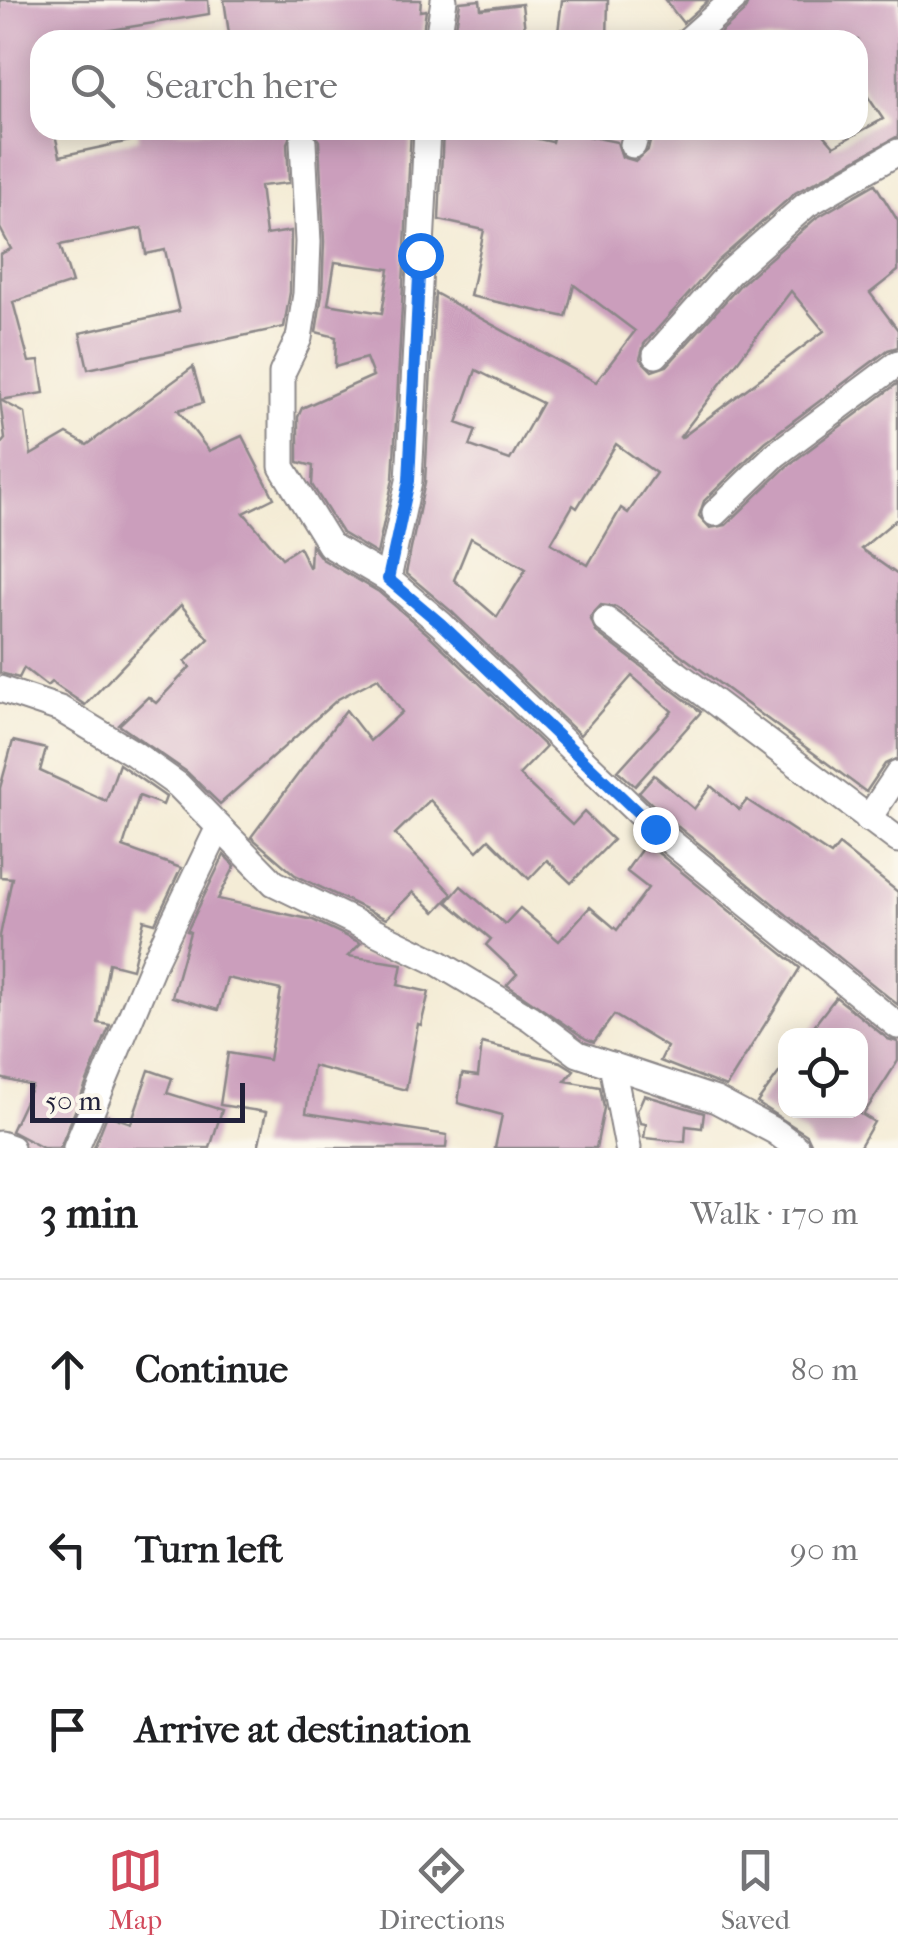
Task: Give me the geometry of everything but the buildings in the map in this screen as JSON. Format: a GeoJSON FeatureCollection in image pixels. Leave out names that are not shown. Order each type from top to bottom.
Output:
{"type":"FeatureCollection","features":[{"type":"Feature","properties":{"kind":"street"},"geometry":{"type":"LineString","coordinates":[[440,30],[444,0]]}},
{"type":"Feature","properties":{"kind":"street"},"geometry":{"type":"LineString","coordinates":[[699,30],[733,0]]}},
{"type":"Feature","properties":{"kind":"street"},"geometry":{"type":"LineString","coordinates":[[388,579],[409,481],[427,140]]}},
{"type":"Feature","properties":{"kind":"street"},"geometry":{"type":"LineString","coordinates":[[302,142],[308,242],[306,294],[299,338],[282,374],[282,466],[330,545],[388,579],[441,624],[655,829],[898,1026]]}},
{"type":"Feature","properties":{"kind":"street"},"geometry":{"type":"LineString","coordinates":[[656,355],[730,272],[806,205],[898,152]]}},
{"type":"Feature","properties":{"kind":"street"},"geometry":{"type":"LineString","coordinates":[[715,513],[775,455],[898,363]]}},
{"type":"Feature","properties":{"kind":"street"},"geometry":{"type":"LineString","coordinates":[[606,620],[898,840]]}},
{"type":"Feature","properties":{"kind":"street"},"geometry":{"type":"LineString","coordinates":[[0,689],[60,709],[178,784],[274,883],[437,962],[530,1018],[578,1054],[716,1100],[776,1132],[797,1148]]}},
{"type":"Feature","properties":{"kind":"street"},"geometry":{"type":"LineString","coordinates":[[868,819],[898,774]]}},
{"type":"Feature","properties":{"kind":"street"},"geometry":{"type":"LineString","coordinates":[[76,1148],[153,964],[218,827]]}},
{"type":"Feature","properties":{"kind":"street"},"geometry":{"type":"LineString","coordinates":[[612,1065],[628,1148]]}},
{"type":"Feature","properties":{"kind":"street"},"geometry":{"type":"LineString","coordinates":[[0,1144],[11,1148]]}},
{"type":"Feature","properties":{"kind":"route"},"geometry":{"type":"LineString","coordinates":[[420,255],[409,481],[388,579],[441,624],[655,829]]}}]}
